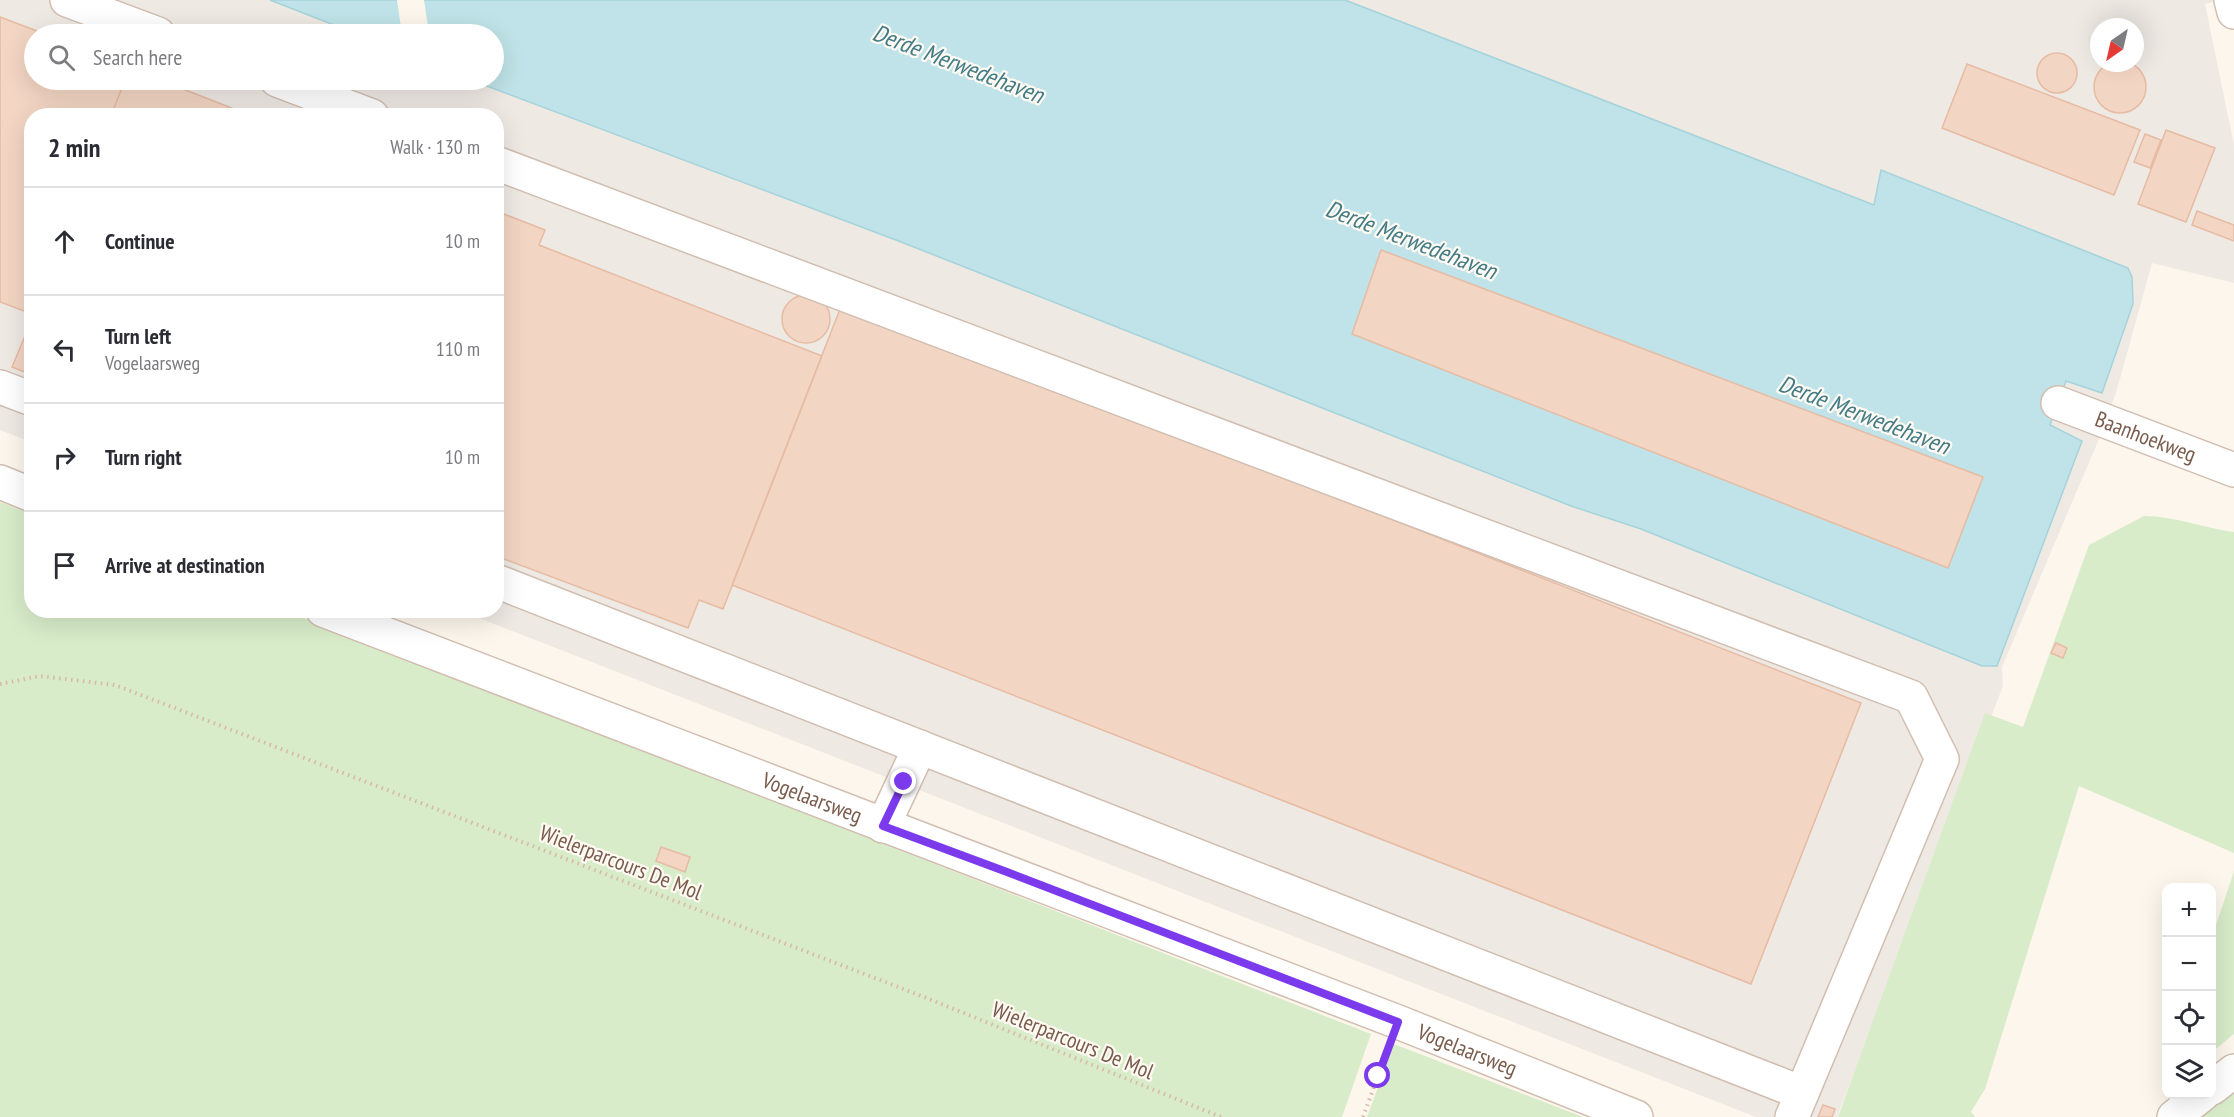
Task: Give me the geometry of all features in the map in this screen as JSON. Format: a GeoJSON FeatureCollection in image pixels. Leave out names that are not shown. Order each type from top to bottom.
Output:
{"type":"FeatureCollection","features":[{"type":"Feature","properties":{"kind":"street"},"geometry":{"type":"LineString","coordinates":[[67,0],[131,24]]}},
{"type":"Feature","properties":{"kind":"street"},"geometry":{"type":"LineString","coordinates":[[2231,0],[2234,12]]}},
{"type":"Feature","properties":{"kind":"street"},"geometry":{"type":"LineString","coordinates":[[303,90],[351,108]]}},
{"type":"Feature","properties":{"kind":"street"},"geometry":{"type":"LineString","coordinates":[[504,166],[1911,697],[1942,759],[1797,1105],[920,747],[504,584]]}},
{"type":"Feature","properties":{"kind":"street"},"geometry":{"type":"LineString","coordinates":[[0,387],[24,396]]}},
{"type":"Feature","properties":{"kind":"street","name":"Baanhoekweg"},"geometry":{"type":"LineString","coordinates":[[2058,403],[2234,470]]}},
{"type":"Feature","properties":{"kind":"street"},"geometry":{"type":"LineString","coordinates":[[0,482],[24,492]]}},
{"type":"Feature","properties":{"kind":"street","name":"Vogelaarsweg"},"geometry":{"type":"LineString","coordinates":[[344,618],[1398,1022],[1636,1117]]}},
{"type":"Feature","properties":{"kind":"street"},"geometry":{"type":"LineString","coordinates":[[883,826],[920,747]]}},
{"type":"Feature","properties":{"kind":"street"},"geometry":{"type":"LineString","coordinates":[[2216,1084],[2234,1071]]}},
{"type":"Feature","properties":{"kind":"street"},"geometry":{"type":"LineString","coordinates":[[2174,1117],[2198,1099]]}},
{"type":"Feature","properties":{"kind":"path","name":"Wielerparcours De Mol"},"geometry":{"type":"LineString","coordinates":[[0,684],[40,675],[115,685],[924,997],[1221,1117]]}},
{"type":"Feature","properties":{"kind":"path"},"geometry":{"type":"LineString","coordinates":[[1364,1116],[1398,1022]]}},
{"type":"Feature","properties":{"kind":"shaded area"},"geometry":{"type":"Polygon","coordinates":[[[0,0],[2222,0],[2205,4],[2234,145],[2234,283],[2152,263],[2116,393],[2099,439],[2002,667],[2003,686],[1837,1117],[1756,1117],[479,618],[504,618],[504,108],[24,108],[24,439],[0,430],[0,0]]]}},
{"type":"Feature","properties":{"kind":"green space"},"geometry":{"type":"Polygon","coordinates":[[[0,502],[24,511],[24,618],[304,618],[1371,1034],[1342,1117],[0,1117],[0,502]]]}},
{"type":"Feature","properties":{"kind":"green space"},"geometry":{"type":"Polygon","coordinates":[[[2144,516],[2167,518],[2234,532],[2234,853],[2079,786],[1985,1089],[1971,1112],[1975,1117],[1838,1117],[1985,713],[2023,727],[2089,545],[2144,516]]]}},
{"type":"Feature","properties":{"kind":"green space"},"geometry":{"type":"Polygon","coordinates":[[[2234,871],[2234,1034],[2216,1049],[2216,937],[2216,925],[2234,871]]]}},
{"type":"Feature","properties":{"kind":"green space"},"geometry":{"type":"Polygon","coordinates":[[[1394,1044],[1583,1117],[1367,1117],[1394,1044]]]}},
{"type":"Feature","properties":{"kind":"green space"},"geometry":{"type":"Polygon","coordinates":[[[2234,1091],[2234,1117],[2200,1117],[2234,1091]]]}},
{"type":"Feature","properties":{"kind":"water","name":"Derde Merwedehaven"},"geometry":{"type":"Polygon","coordinates":[[[270,0],[1345,0],[1874,205],[1881,170],[2128,268],[2132,277],[2133,304],[2102,393],[2066,381],[2050,425],[2082,441],[1997,666],[1982,666],[1641,529],[1571,506],[896,240],[498,90],[504,90],[504,24],[331,24],[270,0]]]}},
{"type":"Feature","properties":{"kind":"pier"},"geometry":{"type":"Polygon","coordinates":[[[397,0],[424,0],[428,24],[401,24],[397,0]]]}},
{"type":"Feature","properties":{"kind":"building"},"geometry":{"type":"Polygon","coordinates":[[[0,17],[24,26],[24,90],[121,90],[114,108],[24,108],[24,311],[0,302],[0,17]]]}},
{"type":"Feature","properties":{"kind":"building"},"geometry":{"type":"Polygon","coordinates":[[[2057,53],[2071,59],[2077,73],[2071,87],[2057,93],[2043,87],[2037,73],[2043,59],[2057,53]]]}},
{"type":"Feature","properties":{"kind":"building"},"geometry":{"type":"Polygon","coordinates":[[[1967,64],[2140,130],[2114,195],[1942,128],[1967,64]]]}},
{"type":"Feature","properties":{"kind":"building"},"geometry":{"type":"Polygon","coordinates":[[[2100,72],[2140,72],[2145,82],[2144,97],[2138,105],[2130,111],[2120,113],[2110,111],[2102,105],[2096,97],[2094,87],[2100,72]]]}},
{"type":"Feature","properties":{"kind":"building"},"geometry":{"type":"Polygon","coordinates":[[[121,90],[186,90],[232,108],[114,108],[121,90]]]}},
{"type":"Feature","properties":{"kind":"building"},"geometry":{"type":"Polygon","coordinates":[[[2166,130],[2215,148],[2186,222],[2138,204],[2166,130]]]}},
{"type":"Feature","properties":{"kind":"building"},"geometry":{"type":"Polygon","coordinates":[[[2145,134],[2161,140],[2150,168],[2134,162],[2145,134]]]}},
{"type":"Feature","properties":{"kind":"building"},"geometry":{"type":"Polygon","coordinates":[[[2197,211],[2234,225],[2234,241],[2192,225],[2197,211]]]}},
{"type":"Feature","properties":{"kind":"building"},"geometry":{"type":"Polygon","coordinates":[[[504,214],[545,230],[539,245],[822,356],[723,609],[699,600],[688,628],[504,559],[504,214]]]}},
{"type":"Feature","properties":{"kind":"building"},"geometry":{"type":"Polygon","coordinates":[[[1381,250],[1983,477],[1948,568],[1352,334],[1381,250]]]}},
{"type":"Feature","properties":{"kind":"building"},"geometry":{"type":"Polygon","coordinates":[[[806,295],[823,302],[830,319],[823,336],[806,343],[789,336],[782,319],[789,302],[806,295]]]}},
{"type":"Feature","properties":{"kind":"building"},"geometry":{"type":"Polygon","coordinates":[[[842,304],[1861,703],[1751,984],[732,585],[842,304]]]}},
{"type":"Feature","properties":{"kind":"building"},"geometry":{"type":"Polygon","coordinates":[[[24,338],[24,372],[12,367],[24,338]]]}},
{"type":"Feature","properties":{"kind":"building"},"geometry":{"type":"Polygon","coordinates":[[[2056,643],[2067,648],[2063,658],[2051,653],[2056,643]]]}},
{"type":"Feature","properties":{"kind":"building"},"geometry":{"type":"Polygon","coordinates":[[[661,847],[690,857],[685,872],[656,861],[661,847]]]}},
{"type":"Feature","properties":{"kind":"building"},"geometry":{"type":"Polygon","coordinates":[[[1823,1105],[1835,1109],[1832,1117],[1818,1117],[1823,1105]]]}},
{"type":"Feature","properties":{"kind":"route"},"geometry":{"type":"LineString","coordinates":[[904,782],[883,826],[1398,1022],[1378,1076]]}}]}
